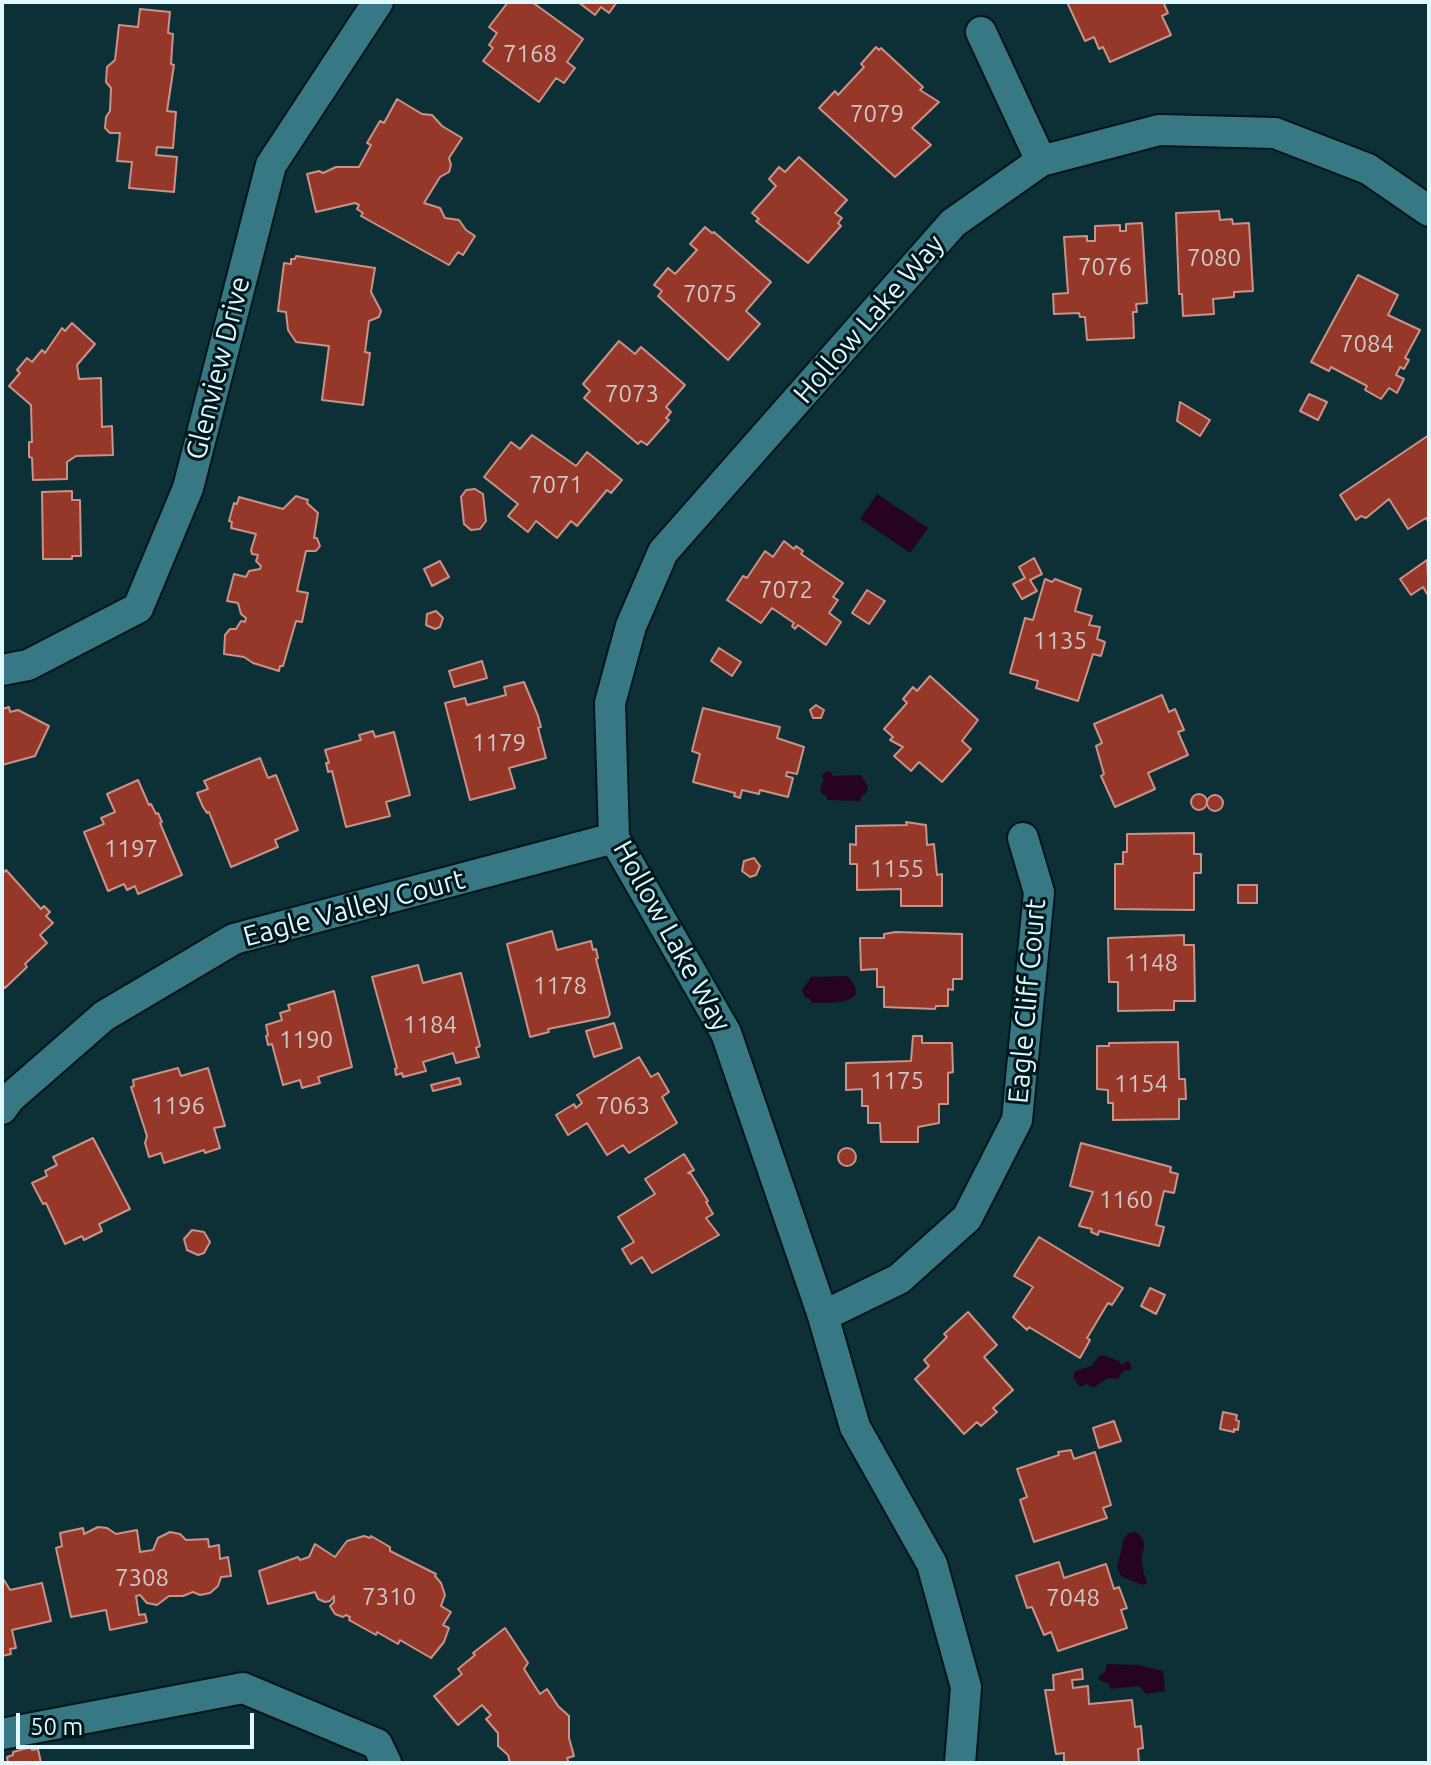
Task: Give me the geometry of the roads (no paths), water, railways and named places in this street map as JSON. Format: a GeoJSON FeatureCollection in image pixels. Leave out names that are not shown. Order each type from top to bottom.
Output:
{"type":"FeatureCollection","features":[{"type":"Feature","properties":{"kind":"street","name":"Glenview Drive"},"geometry":{"type":"LineString","coordinates":[[2,670],[28,665],[138,608],[188,488],[271,165],[378,2]]}},
{"type":"Feature","properties":{"kind":"street"},"geometry":{"type":"LineString","coordinates":[[981,32],[1041,161]]}},
{"type":"Feature","properties":{"kind":"street","name":"Hollow Lake Way"},"geometry":{"type":"LineString","coordinates":[[960,1763],[966,1687],[932,1564],[855,1427],[823,1316],[726,1033],[614,838],[610,703],[631,626],[663,552],[953,223],[1041,161],[1159,130],[1275,133],[1368,169],[1429,211]]}},
{"type":"Feature","properties":{"kind":"street","name":"Eagle Valley Court"},"geometry":{"type":"LineString","coordinates":[[2,1109],[10,1098],[104,1016],[234,939],[614,838]]}},
{"type":"Feature","properties":{"kind":"street","name":"Eagle Cliff Court"},"geometry":{"type":"LineString","coordinates":[[823,1316],[899,1279],[967,1218],[1017,1120],[1039,892],[1023,838]]}},
{"type":"Feature","properties":{"kind":"street"},"geometry":{"type":"LineString","coordinates":[[2,1734],[243,1688],[377,1744],[386,1763]]}}]}
